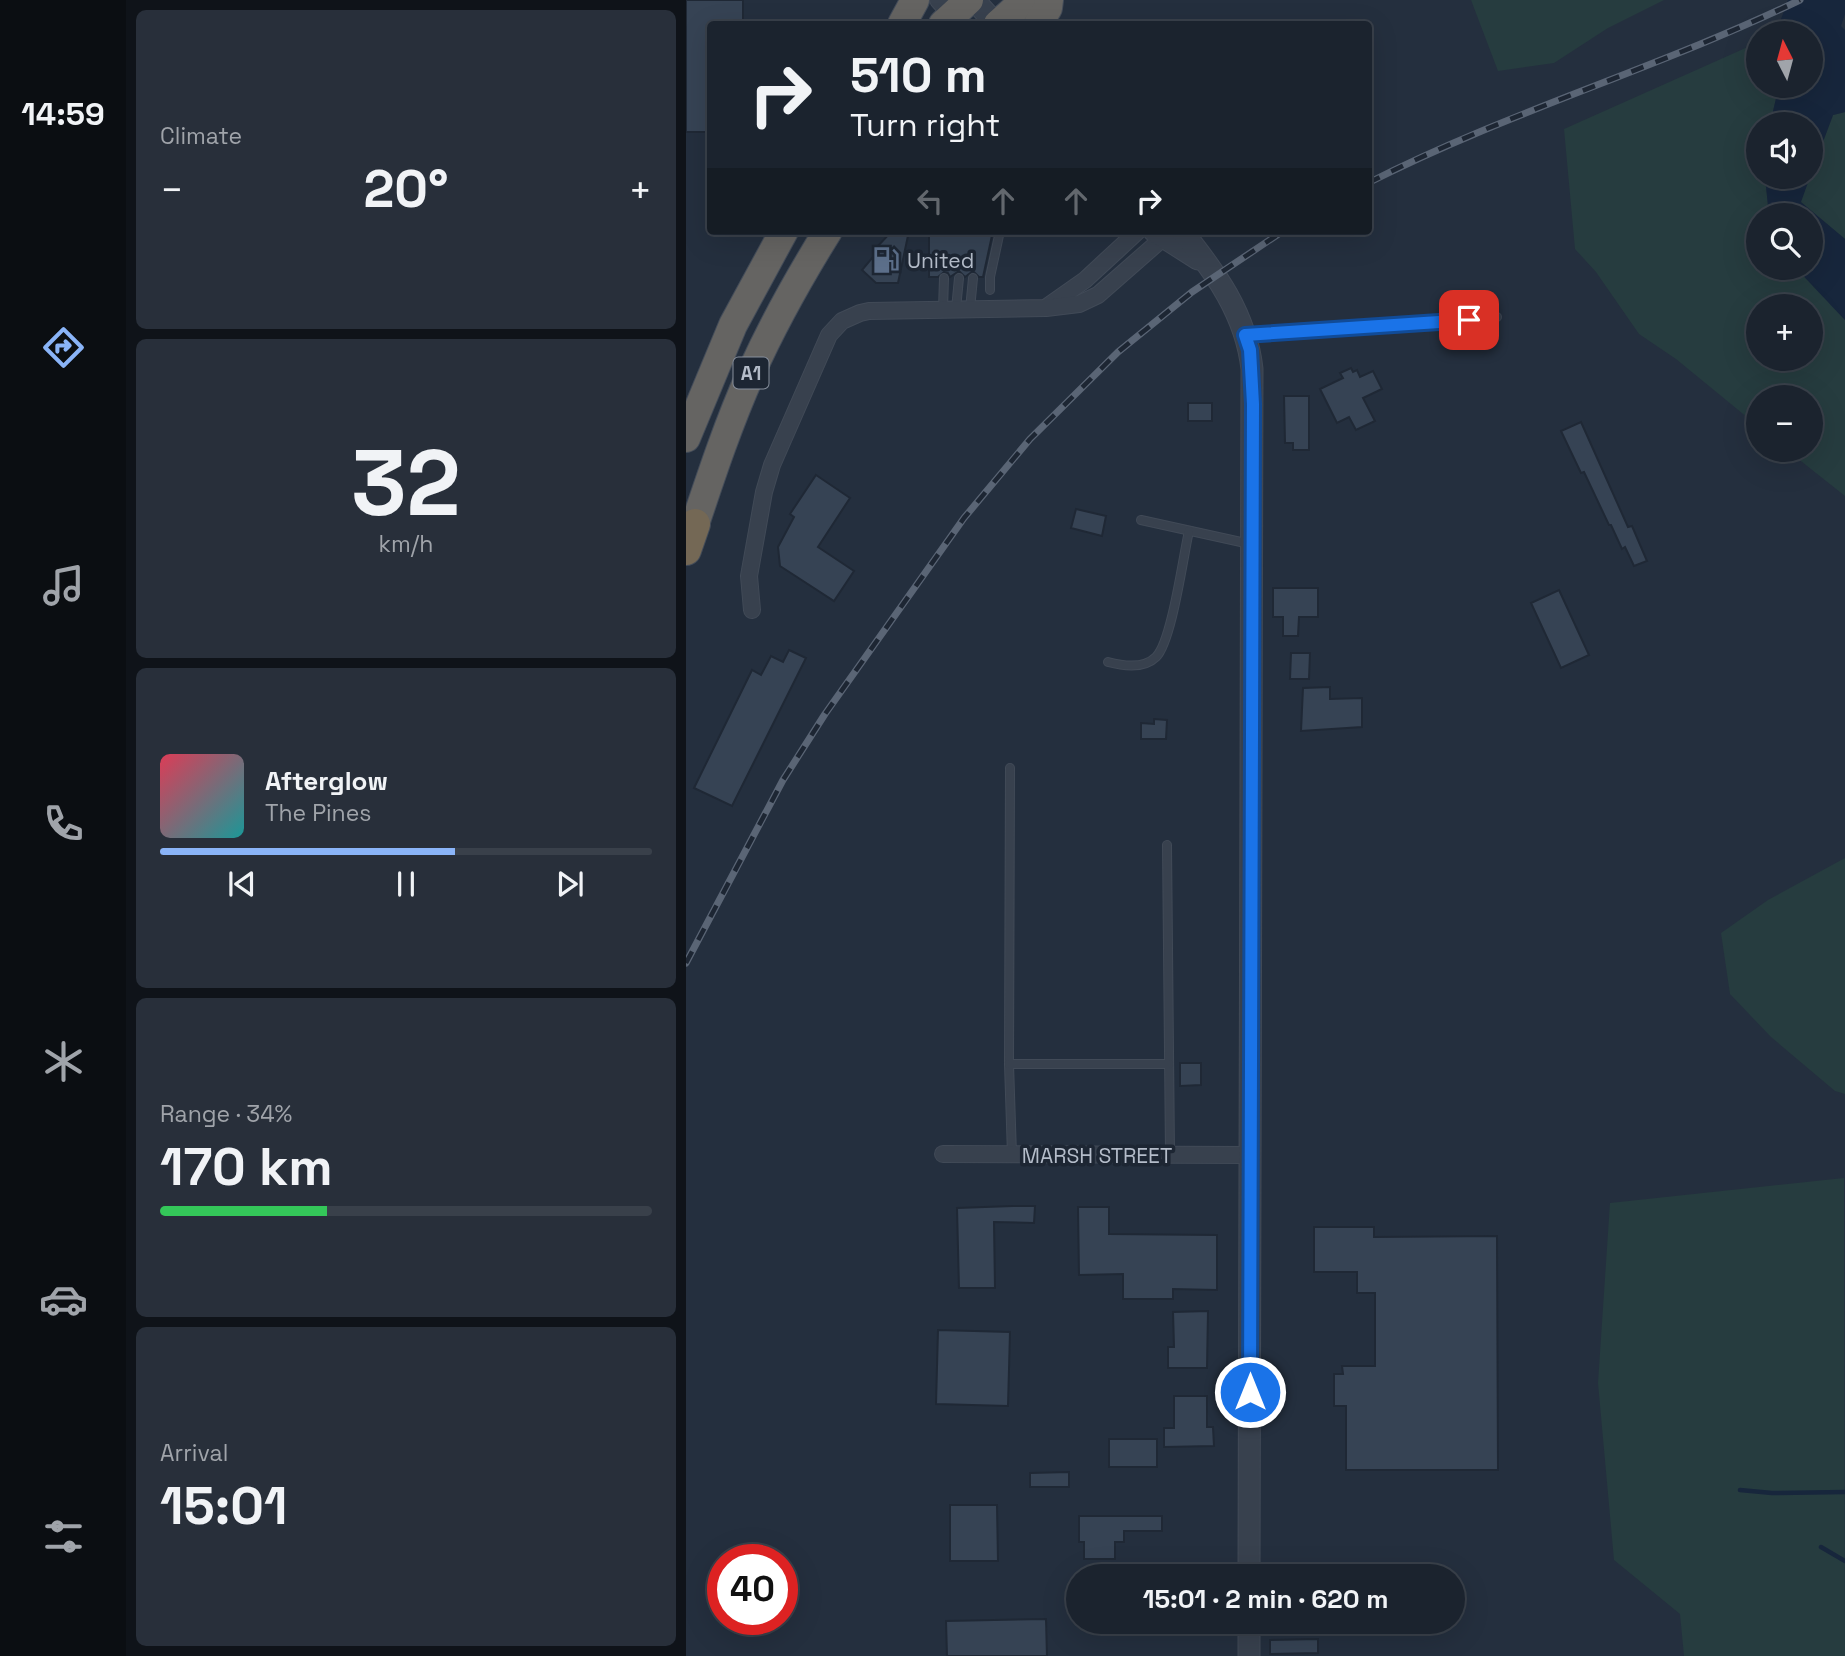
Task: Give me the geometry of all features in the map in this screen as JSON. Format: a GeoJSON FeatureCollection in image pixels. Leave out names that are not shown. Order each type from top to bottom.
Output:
{"type":"FeatureCollection","features":[{"type":"Feature","properties":{"kind":"highway"},"geometry":{"type":"LineString","coordinates":[[904,21],[915,0]]}},
{"type":"Feature","properties":{"kind":"highway"},"geometry":{"type":"LineString","coordinates":[[1001,21],[1026,0]]}},
{"type":"Feature","properties":{"kind":"highway"},"geometry":{"type":"LineString","coordinates":[[1040,21],[1048,8],[1049,0]]}},
{"type":"Feature","properties":{"kind":"highway","name":"A1"},"geometry":{"type":"LineString","coordinates":[[686,438],[727,337],[782,235]]}},
{"type":"Feature","properties":{"kind":"highway","name":"A1"},"geometry":{"type":"LineString","coordinates":[[691,537],[721,446],[751,372],[785,304],[826,235]]}},
{"type":"Feature","properties":{"kind":"street"},"geometry":{"type":"LineString","coordinates":[[956,11],[988,21]]}},
{"type":"Feature","properties":{"kind":"street"},"geometry":{"type":"LineString","coordinates":[[1046,308],[1085,280],[1134,235]]}},
{"type":"Feature","properties":{"kind":"street"},"geometry":{"type":"LineString","coordinates":[[752,610],[749,576],[766,483],[829,335],[842,321],[860,313],[1046,308],[1076,304],[1090,300],[1164,235]]}},
{"type":"Feature","properties":{"kind":"street"},"geometry":{"type":"LineString","coordinates":[[1169,235],[1206,264],[1231,299],[1250,350],[1252,545],[1249,1564]]}},
{"type":"Feature","properties":{"kind":"street","name":"MARSH STREET"},"geometry":{"type":"LineString","coordinates":[[943,1154],[1251,1155]]}},
{"type":"Feature","properties":{"kind":"street"},"geometry":{"type":"LineString","coordinates":[[1249,1634],[1249,1656]]}},
{"type":"Feature","properties":{"kind":"lane"},"geometry":{"type":"LineString","coordinates":[[990,290],[990,277],[999,235]]}},
{"type":"Feature","properties":{"kind":"lane"},"geometry":{"type":"LineString","coordinates":[[944,278],[956,309]]}},
{"type":"Feature","properties":{"kind":"lane"},"geometry":{"type":"LineString","coordinates":[[956,309],[959,278]]}},
{"type":"Feature","properties":{"kind":"lane"},"geometry":{"type":"LineString","coordinates":[[956,309],[973,278]]}},
{"type":"Feature","properties":{"kind":"lane"},"geometry":{"type":"LineString","coordinates":[[1245,335],[1496,317]]}},
{"type":"Feature","properties":{"kind":"lane"},"geometry":{"type":"LineString","coordinates":[[1141,520],[1252,545]]}},
{"type":"Feature","properties":{"kind":"lane"},"geometry":{"type":"LineString","coordinates":[[1108,662],[1138,665],[1157,656],[1166,637],[1189,531]]}},
{"type":"Feature","properties":{"kind":"lane"},"geometry":{"type":"LineString","coordinates":[[1010,768],[1009,1064],[1012,1154]]}},
{"type":"Feature","properties":{"kind":"lane"},"geometry":{"type":"LineString","coordinates":[[1167,845],[1170,1155]]}},
{"type":"Feature","properties":{"kind":"lane"},"geometry":{"type":"LineString","coordinates":[[1009,1064],[1170,1064]]}},
{"type":"Feature","properties":{"kind":"green space"},"geometry":{"type":"Polygon","coordinates":[[[1471,0],[1664,0],[1608,28],[1554,63],[1498,71],[1471,0]]]}},
{"type":"Feature","properties":{"kind":"green space"},"geometry":{"type":"Polygon","coordinates":[[[1746,48],[1746,98],[1776,98],[1773,112],[1746,112],[1746,189],[1766,189],[1768,203],[1746,203],[1746,280],[1807,280],[1820,294],[1746,294],[1746,371],[1823,371],[1823,297],[1845,320],[1845,496],[1802,462],[1823,462],[1823,385],[1746,385],[1746,416],[1676,359],[1639,334],[1596,272],[1575,249],[1564,129],[1746,48]]]}},
{"type":"Feature","properties":{"kind":"green space"},"geometry":{"type":"Polygon","coordinates":[[[1845,112],[1845,239],[1823,221],[1823,203],[1800,202],[1805,189],[1823,189],[1823,141],[1833,115],[1845,112]]]}},
{"type":"Feature","properties":{"kind":"green space"},"geometry":{"type":"Polygon","coordinates":[[[1845,858],[1845,1094],[1835,1091],[1771,1037],[1730,994],[1721,933],[1768,900],[1845,858]]]}},
{"type":"Feature","properties":{"kind":"green space"},"geometry":{"type":"Polygon","coordinates":[[[1844,1178],[1845,1656],[1684,1656],[1680,1614],[1614,1560],[1598,1383],[1610,1203],[1844,1178]]]}},
{"type":"Feature","properties":{"kind":"water"},"geometry":{"type":"Polygon","coordinates":[[[1788,0],[1845,0],[1845,14],[1841,26],[1845,30],[1845,112],[1833,115],[1823,142],[1823,112],[1773,112],[1776,98],[1824,98],[1824,21],[1780,21],[1788,0]]]}},
{"type":"Feature","properties":{"kind":"water"},"geometry":{"type":"Polygon","coordinates":[[[1766,189],[1806,189],[1802,203],[1768,203],[1766,189]]]}},
{"type":"Feature","properties":{"kind":"water"},"geometry":{"type":"Polygon","coordinates":[[[1823,220],[1845,239],[1845,320],[1807,280],[1823,280],[1823,220]]]}},
{"type":"Feature","properties":{"kind":"building"},"geometry":{"type":"Polygon","coordinates":[[[686,0],[743,0],[743,21],[707,21],[707,132],[686,132],[686,0]]]}},
{"type":"Feature","properties":{"kind":"building","name":"United"},"geometry":{"type":"Polygon","coordinates":[[[888,235],[908,235],[898,283],[876,283],[862,270],[878,251],[875,249],[888,235]]]}},
{"type":"Feature","properties":{"kind":"building"},"geometry":{"type":"Polygon","coordinates":[[[929,235],[992,235],[983,277],[973,271],[965,277],[959,271],[950,277],[944,272],[938,277],[929,277],[929,235]]]}},
{"type":"Feature","properties":{"kind":"building"},"geometry":{"type":"Polygon","coordinates":[[[1351,368],[1353,372],[1357,370],[1360,377],[1373,371],[1382,389],[1363,398],[1375,421],[1356,430],[1349,417],[1337,423],[1320,389],[1343,378],[1340,373],[1351,368]]]}},
{"type":"Feature","properties":{"kind":"building"},"geometry":{"type":"Polygon","coordinates":[[[1284,396],[1309,396],[1309,450],[1293,450],[1293,443],[1285,443],[1284,396]]]}},
{"type":"Feature","properties":{"kind":"building"},"geometry":{"type":"Polygon","coordinates":[[[1188,403],[1212,403],[1212,421],[1188,421],[1188,403]]]}},
{"type":"Feature","properties":{"kind":"building"},"geometry":{"type":"Polygon","coordinates":[[[1581,422],[1628,527],[1632,526],[1647,561],[1634,566],[1625,547],[1622,549],[1561,431],[1581,422]]]}},
{"type":"Feature","properties":{"kind":"building"},"geometry":{"type":"Polygon","coordinates":[[[816,475],[850,498],[818,547],[854,571],[834,601],[780,566],[778,547],[794,517],[790,514],[816,475]]]}},
{"type":"Feature","properties":{"kind":"building"},"geometry":{"type":"Polygon","coordinates":[[[1076,509],[1106,516],[1102,536],[1071,528],[1076,509]]]}},
{"type":"Feature","properties":{"kind":"building"},"geometry":{"type":"Polygon","coordinates":[[[1273,588],[1318,588],[1318,617],[1299,617],[1298,636],[1283,636],[1283,617],[1273,617],[1273,588]]]}},
{"type":"Feature","properties":{"kind":"building"},"geometry":{"type":"Polygon","coordinates":[[[1559,590],[1589,655],[1561,668],[1531,603],[1559,590]]]}},
{"type":"Feature","properties":{"kind":"building"},"geometry":{"type":"Polygon","coordinates":[[[789,650],[806,658],[732,806],[694,788],[752,670],[761,675],[771,656],[783,662],[789,650]]]}},
{"type":"Feature","properties":{"kind":"building"},"geometry":{"type":"Polygon","coordinates":[[[1291,653],[1310,653],[1309,679],[1290,679],[1291,653]]]}},
{"type":"Feature","properties":{"kind":"building"},"geometry":{"type":"Polygon","coordinates":[[[1330,687],[1330,699],[1362,698],[1362,727],[1301,731],[1303,688],[1330,687]]]}},
{"type":"Feature","properties":{"kind":"building"},"geometry":{"type":"Polygon","coordinates":[[[1154,719],[1167,720],[1166,739],[1141,739],[1141,723],[1154,724],[1154,719]]]}},
{"type":"Feature","properties":{"kind":"building"},"geometry":{"type":"Polygon","coordinates":[[[1180,1063],[1201,1063],[1201,1085],[1180,1086],[1180,1063]]]}},
{"type":"Feature","properties":{"kind":"building"},"geometry":{"type":"Polygon","coordinates":[[[1035,1206],[1034,1223],[994,1222],[995,1288],[959,1288],[957,1208],[1035,1206]]]}},
{"type":"Feature","properties":{"kind":"building"},"geometry":{"type":"Polygon","coordinates":[[[1078,1207],[1109,1207],[1109,1234],[1217,1235],[1217,1290],[1173,1289],[1173,1299],[1123,1299],[1123,1274],[1079,1275],[1078,1207]]]}},
{"type":"Feature","properties":{"kind":"building"},"geometry":{"type":"Polygon","coordinates":[[[1314,1227],[1374,1227],[1374,1237],[1497,1236],[1498,1470],[1346,1470],[1346,1406],[1334,1406],[1334,1374],[1343,1374],[1342,1366],[1375,1366],[1375,1293],[1357,1293],[1357,1272],[1314,1272],[1314,1227]]]}},
{"type":"Feature","properties":{"kind":"building"},"geometry":{"type":"Polygon","coordinates":[[[1208,1311],[1207,1368],[1168,1368],[1168,1347],[1174,1347],[1173,1312],[1208,1311]]]}},
{"type":"Feature","properties":{"kind":"building"},"geometry":{"type":"Polygon","coordinates":[[[938,1330],[1010,1332],[1008,1406],[936,1404],[938,1330]]]}},
{"type":"Feature","properties":{"kind":"building"},"geometry":{"type":"Polygon","coordinates":[[[1174,1396],[1207,1396],[1207,1427],[1213,1427],[1214,1446],[1164,1447],[1164,1428],[1174,1428],[1174,1396]]]}},
{"type":"Feature","properties":{"kind":"building"},"geometry":{"type":"Polygon","coordinates":[[[1109,1439],[1157,1439],[1157,1467],[1109,1467],[1109,1439]]]}},
{"type":"Feature","properties":{"kind":"building"},"geometry":{"type":"Polygon","coordinates":[[[1069,1472],[1069,1487],[1030,1487],[1030,1473],[1069,1472]]]}},
{"type":"Feature","properties":{"kind":"building"},"geometry":{"type":"Polygon","coordinates":[[[950,1505],[997,1505],[998,1561],[950,1561],[950,1505]]]}},
{"type":"Feature","properties":{"kind":"building"},"geometry":{"type":"Polygon","coordinates":[[[1079,1516],[1162,1516],[1162,1531],[1124,1531],[1124,1542],[1115,1542],[1115,1559],[1084,1559],[1084,1542],[1079,1542],[1079,1516]]]}},
{"type":"Feature","properties":{"kind":"building"},"geometry":{"type":"Polygon","coordinates":[[[1046,1619],[1047,1656],[947,1656],[946,1621],[1046,1619]]]}},
{"type":"Feature","properties":{"kind":"building"},"geometry":{"type":"Polygon","coordinates":[[[1318,1639],[1318,1653],[1270,1654],[1270,1640],[1318,1639]]]}},
{"type":"Feature","properties":{"kind":"waterway"},"geometry":{"type":"LineString","coordinates":[[1740,1490],[1772,1493],[1845,1492]]}},
{"type":"Feature","properties":{"kind":"waterway"},"geometry":{"type":"LineString","coordinates":[[1821,1547],[1845,1561]]}},
{"type":"Feature","properties":{"kind":"railway"},"geometry":{"type":"LineString","coordinates":[[1372,181],[1474,134],[1693,47],[1800,0]]}},
{"type":"Feature","properties":{"kind":"railway"},"geometry":{"type":"LineString","coordinates":[[686,963],[783,780],[825,714],[964,518],[1030,439],[1118,352],[1192,292],[1277,235]]}},
{"type":"Feature","properties":{"kind":"place","name":"United"},"geometry":{"type":"Point","coordinates":[886,260]}},
{"type":"Feature","properties":{"kind":"route"},"geometry":{"type":"LineString","coordinates":[[1250,1392],[1253,404],[1250,350],[1245,335],[1469,320]]}}]}
